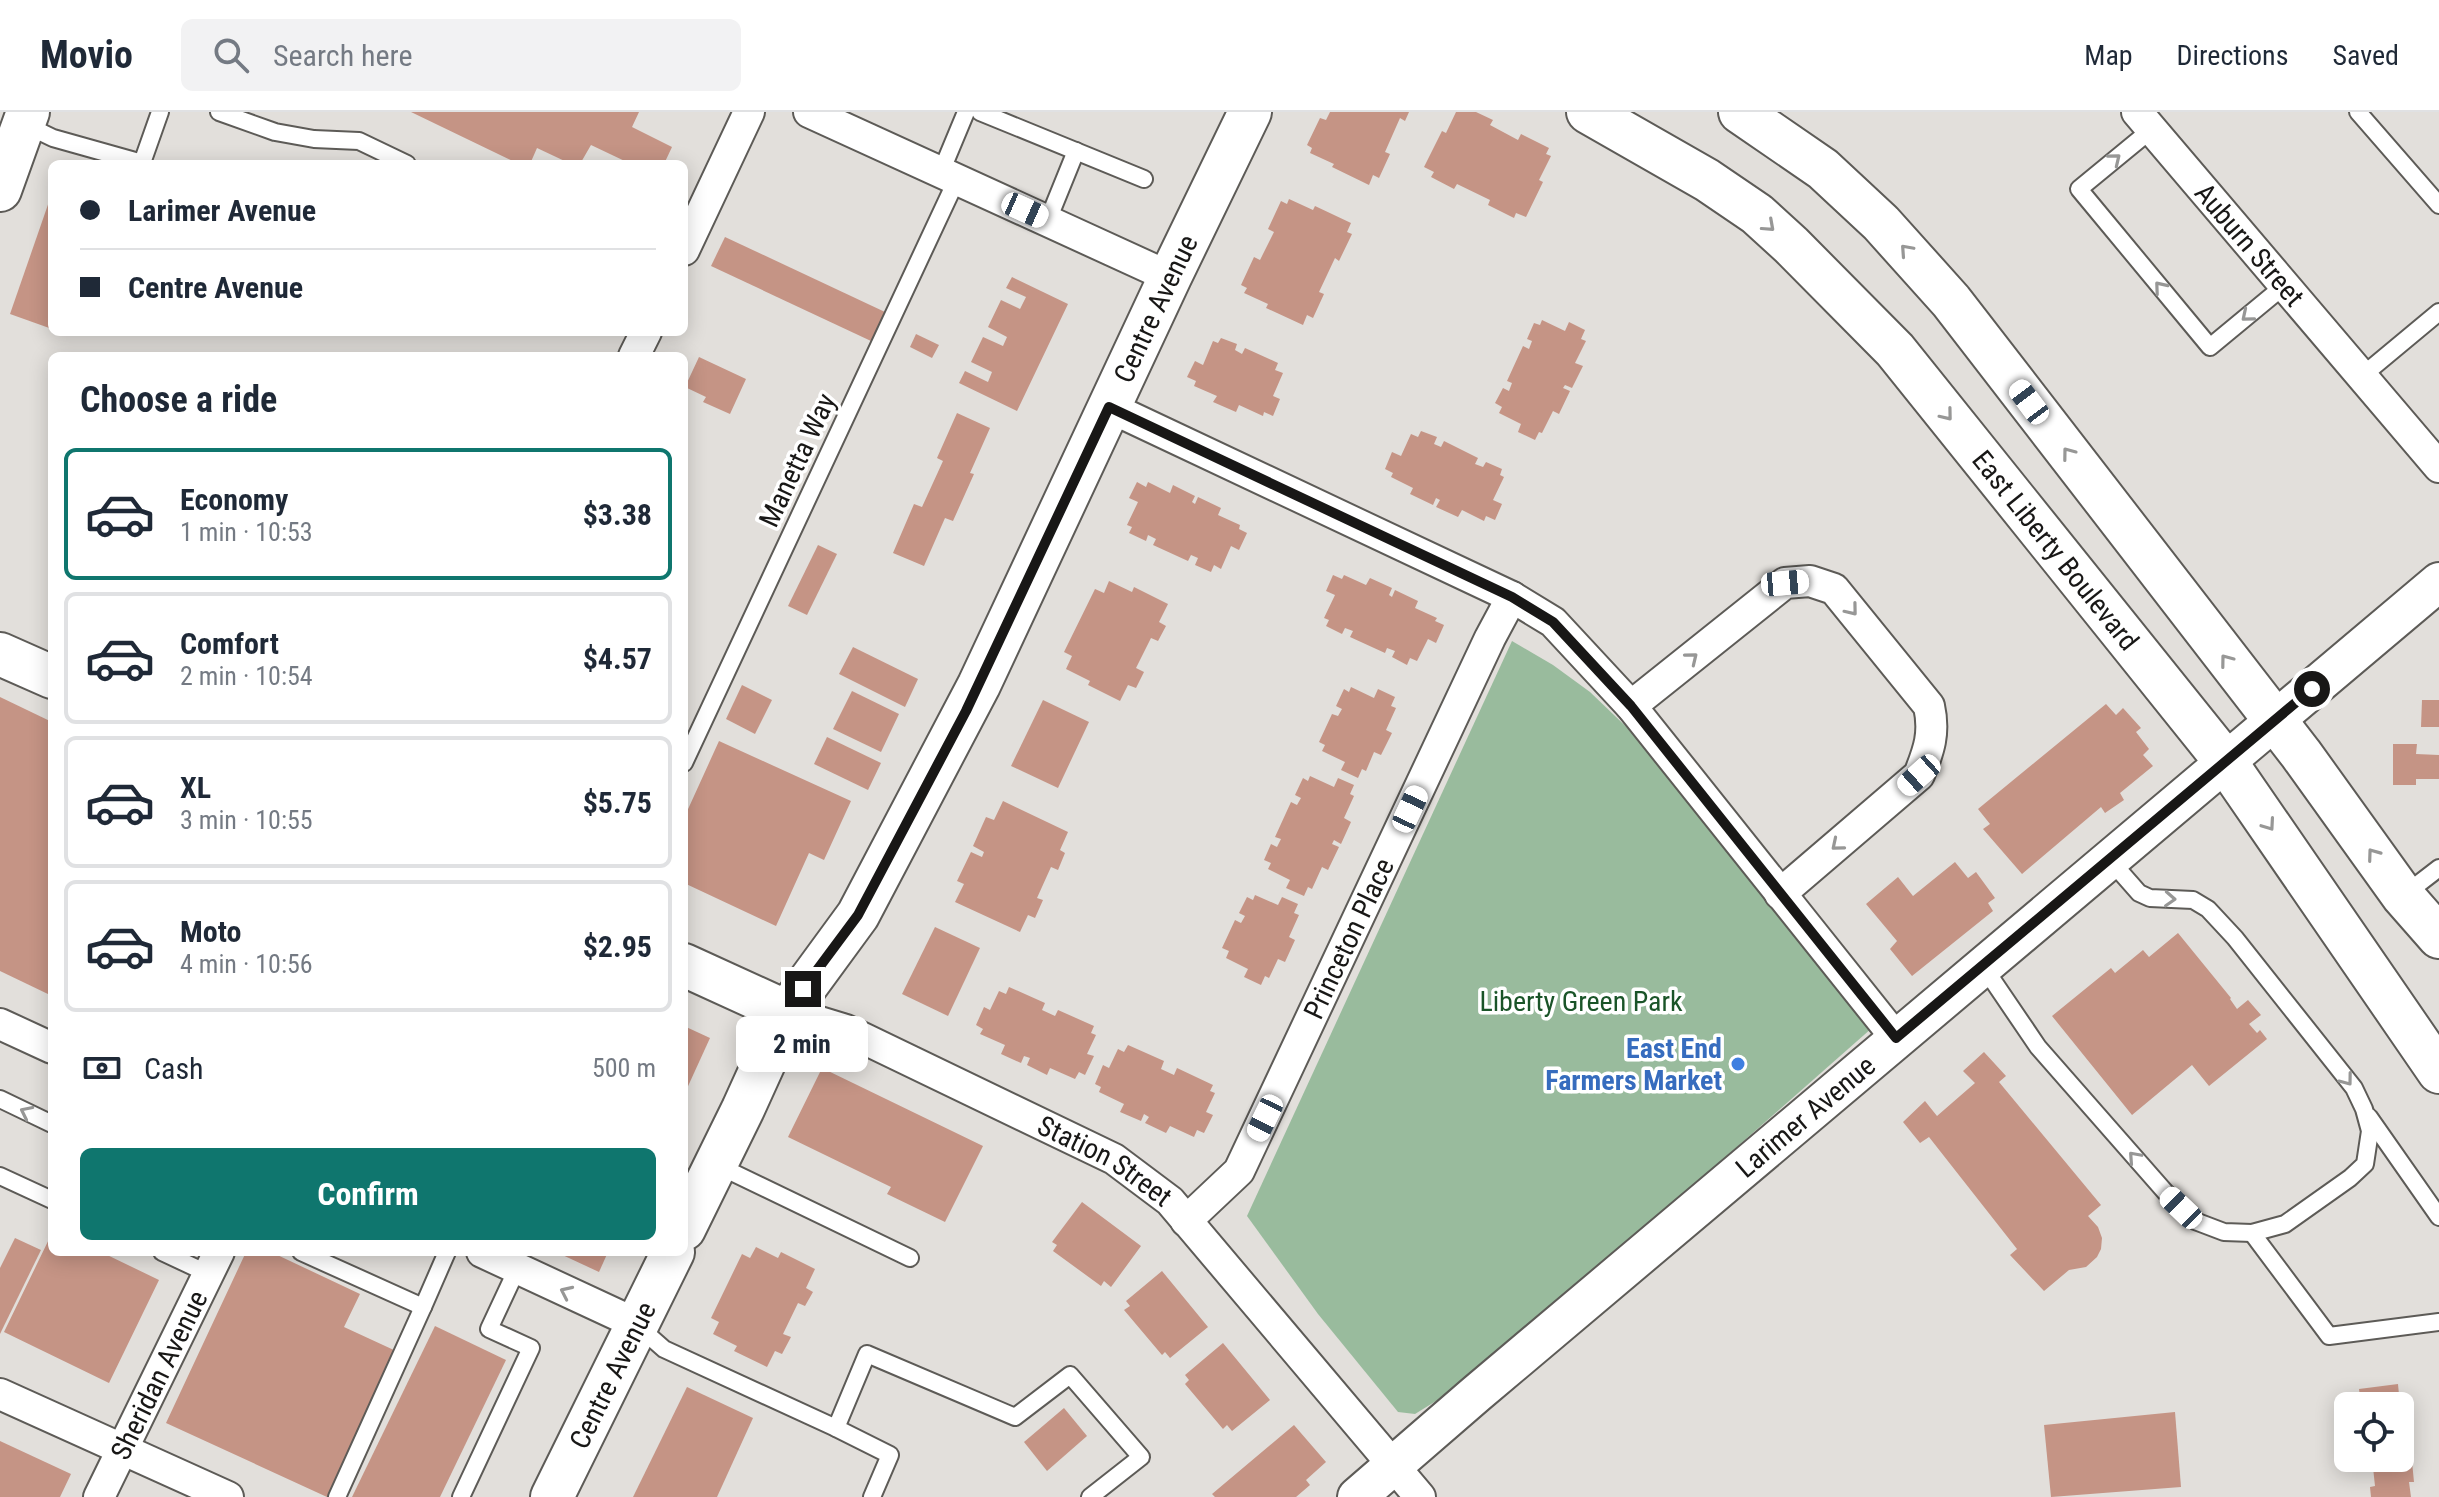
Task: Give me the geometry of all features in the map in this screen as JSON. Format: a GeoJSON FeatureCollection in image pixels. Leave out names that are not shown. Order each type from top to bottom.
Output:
{"type":"FeatureCollection","features":[{"type":"Feature","properties":{"kind":"main road","name":"Centre Avenue"},"geometry":{"type":"LineString","coordinates":[[688,1221],[787,1012],[858,915],[979,685],[1250,112]]}},
{"type":"Feature","properties":{"kind":"main road","name":"East Liberty Boulevard"},"geometry":{"type":"LineString","coordinates":[[1588,112],[1707,180],[1757,214],[1895,350],[2225,761],[2439,1072]]}},
{"type":"Feature","properties":{"kind":"main road"},"geometry":{"type":"LineString","coordinates":[[1740,112],[1823,169],[1881,223],[1951,301],[2301,754],[2403,896],[2439,937]]}},
{"type":"Feature","properties":{"kind":"main road"},"geometry":{"type":"LineString","coordinates":[[0,190],[17,116]]}},
{"type":"Feature","properties":{"kind":"main road"},"geometry":{"type":"LineString","coordinates":[[0,654],[48,675]]}},
{"type":"Feature","properties":{"kind":"main road","name":"Station Street"},"geometry":{"type":"LineString","coordinates":[[688,967],[787,1012]]}},
{"type":"Feature","properties":{"kind":"main road","name":"Centre Avenue"},"geometry":{"type":"LineString","coordinates":[[552,1497],[671,1256]]}},
{"type":"Feature","properties":{"kind":"street"},"geometry":{"type":"LineString","coordinates":[[688,242],[749,112]]}},
{"type":"Feature","properties":{"kind":"street"},"geometry":{"type":"LineString","coordinates":[[809,112],[1170,277]]}},
{"type":"Feature","properties":{"kind":"street","name":"Auburn Street"},"geometry":{"type":"LineString","coordinates":[[2145,121],[2439,467]]}},
{"type":"Feature","properties":{"kind":"street"},"geometry":{"type":"LineString","coordinates":[[1109,407],[1512,597],[1553,622],[1631,706],[1896,1038]]}},
{"type":"Feature","properties":{"kind":"street"},"geometry":{"type":"LineString","coordinates":[[1631,706],[1785,583],[1810,581],[1834,589],[1929,706],[1934,725],[1929,751],[1919,775],[1780,894]]}},
{"type":"Feature","properties":{"kind":"street","name":"Larimer Avenue"},"geometry":{"type":"LineString","coordinates":[[1357,1497],[1896,1038],[2439,582]]}},
{"type":"Feature","properties":{"kind":"street","name":"Princeton Place"},"geometry":{"type":"LineString","coordinates":[[1186,1221],[1239,1171],[1483,652],[1512,597]]}},
{"type":"Feature","properties":{"kind":"street","name":"Station Street"},"geometry":{"type":"LineString","coordinates":[[787,1012],[846,1030],[1114,1159],[1170,1201],[1420,1497]]}},
{"type":"Feature","properties":{"kind":"street"},"geometry":{"type":"LineString","coordinates":[[0,1024],[48,1040]]}},
{"type":"Feature","properties":{"kind":"street"},"geometry":{"type":"LineString","coordinates":[[490,1256],[637,1324]]}},
{"type":"Feature","properties":{"kind":"street","name":"Sheridan Avenue"},"geometry":{"type":"LineString","coordinates":[[99,1497],[214,1263]]}},
{"type":"Feature","properties":{"kind":"street"},"geometry":{"type":"LineString","coordinates":[[0,1394],[228,1497]]}},
{"type":"Feature","properties":{"kind":"lane"},"geometry":{"type":"LineString","coordinates":[[143,160],[160,112]]}},
{"type":"Feature","properties":{"kind":"lane"},"geometry":{"type":"LineString","coordinates":[[219,112],[275,132],[314,139],[359,141],[399,160]]}},
{"type":"Feature","properties":{"kind":"lane","name":"Manetta Way"},"geometry":{"type":"LineString","coordinates":[[691,730],[949,176],[966,112]]}},
{"type":"Feature","properties":{"kind":"lane"},"geometry":{"type":"LineString","coordinates":[[980,112],[1144,179]]}},
{"type":"Feature","properties":{"kind":"lane"},"geometry":{"type":"LineString","coordinates":[[2358,112],[2439,205]]}},
{"type":"Feature","properties":{"kind":"lane"},"geometry":{"type":"LineString","coordinates":[[17,116],[53,138],[131,160]]}},
{"type":"Feature","properties":{"kind":"lane"},"geometry":{"type":"LineString","coordinates":[[2145,121],[2079,189],[2210,347],[2285,285]]}},
{"type":"Feature","properties":{"kind":"lane"},"geometry":{"type":"LineString","coordinates":[[1048,220],[1076,151]]}},
{"type":"Feature","properties":{"kind":"lane"},"geometry":{"type":"LineString","coordinates":[[2362,376],[2439,312]]}},
{"type":"Feature","properties":{"kind":"lane"},"geometry":{"type":"LineString","coordinates":[[2109,859],[2139,893],[2150,898],[2193,900],[2208,909],[2235,938],[2354,1088],[2364,1109],[2439,1217]]}},
{"type":"Feature","properties":{"kind":"lane"},"geometry":{"type":"LineString","coordinates":[[2403,896],[2439,868]]}},
{"type":"Feature","properties":{"kind":"lane"},"geometry":{"type":"LineString","coordinates":[[1983,965],[2038,1047],[2167,1194],[2195,1221],[2224,1232],[2252,1233],[2285,1224],[2350,1178],[2365,1164],[2370,1131],[2364,1109]]}},
{"type":"Feature","properties":{"kind":"lane"},"geometry":{"type":"LineString","coordinates":[[0,1099],[48,1122]]}},
{"type":"Feature","properties":{"kind":"lane"},"geometry":{"type":"LineString","coordinates":[[716,1165],[910,1258]]}},
{"type":"Feature","properties":{"kind":"lane"},"geometry":{"type":"LineString","coordinates":[[0,1176],[48,1198]]}},
{"type":"Feature","properties":{"kind":"lane"},"geometry":{"type":"LineString","coordinates":[[2252,1233],[2329,1336],[2439,1322]]}},
{"type":"Feature","properties":{"kind":"lane"},"geometry":{"type":"LineString","coordinates":[[181,1256],[214,1263]]}},
{"type":"Feature","properties":{"kind":"lane"},"geometry":{"type":"LineString","coordinates":[[310,1256],[423,1307]]}},
{"type":"Feature","properties":{"kind":"lane"},"geometry":{"type":"LineString","coordinates":[[337,1497],[445,1256]]}},
{"type":"Feature","properties":{"kind":"lane"},"geometry":{"type":"LineString","coordinates":[[461,1497],[531,1348],[489,1329],[517,1269]]}},
{"type":"Feature","properties":{"kind":"lane"},"geometry":{"type":"LineString","coordinates":[[637,1324],[664,1349],[890,1455],[872,1497]]}},
{"type":"Feature","properties":{"kind":"lane"},"geometry":{"type":"LineString","coordinates":[[836,1428],[867,1354],[1015,1417],[1070,1375],[1141,1457],[1090,1497]]}},
{"type":"Feature","properties":{"kind":"green space","name":"Liberty Green Park"},"geometry":{"type":"Polygon","coordinates":[[[1512,641],[1590,692],[1639,739],[1881,1020],[1478,1375],[1415,1414],[1398,1412],[1318,1314],[1247,1216],[1512,641]]]}},
{"type":"Feature","properties":{"kind":"building"},"geometry":{"type":"Polygon","coordinates":[[[411,112],[639,112],[632,127],[672,147],[666,160],[623,160],[591,145],[582,160],[562,160],[537,148],[532,160],[511,160],[411,112]]]}},
{"type":"Feature","properties":{"kind":"building"},"geometry":{"type":"Polygon","coordinates":[[[1330,112],[1409,112],[1405,121],[1400,118],[1385,152],[1390,154],[1379,178],[1373,175],[1369,185],[1310,153],[1312,148],[1307,145],[1320,118],[1326,120],[1330,112]]]}},
{"type":"Feature","properties":{"kind":"building"},"geometry":{"type":"Polygon","coordinates":[[[1456,112],[1476,112],[1493,120],[1490,125],[1518,140],[1521,134],[1549,148],[1546,154],[1551,156],[1539,180],[1543,182],[1526,217],[1516,213],[1514,218],[1488,205],[1490,200],[1457,184],[1454,189],[1431,177],[1434,172],[1424,167],[1442,131],[1446,133],[1456,112]]]}},
{"type":"Feature","properties":{"kind":"building"},"geometry":{"type":"Polygon","coordinates":[[[1289,199],[1313,210],[1315,206],[1351,223],[1347,232],[1352,234],[1339,261],[1335,258],[1319,292],[1324,294],[1313,318],[1307,315],[1303,325],[1266,308],[1268,304],[1244,293],[1247,288],[1241,285],[1254,257],[1260,260],[1274,232],[1268,229],[1281,201],[1287,204],[1289,199]]]}},
{"type":"Feature","properties":{"kind":"building"},"geometry":{"type":"Polygon","coordinates":[[[48,205],[48,328],[10,314],[48,205]]]}},
{"type":"Feature","properties":{"kind":"building"},"geometry":{"type":"Polygon","coordinates":[[[725,237],[885,312],[871,341],[711,266],[725,237]]]}},
{"type":"Feature","properties":{"kind":"building"},"geometry":{"type":"Polygon","coordinates":[[[1012,277],[1068,304],[1017,411],[959,383],[965,371],[988,382],[992,372],[971,362],[983,337],[1003,346],[1007,337],[988,327],[1001,300],[1020,309],[1026,297],[1006,288],[1012,277]]]}},
{"type":"Feature","properties":{"kind":"building"},"geometry":{"type":"Polygon","coordinates":[[[1542,320],[1565,331],[1569,322],[1585,330],[1581,339],[1586,341],[1575,363],[1583,366],[1572,388],[1565,385],[1563,388],[1570,391],[1559,414],[1553,411],[1535,440],[1518,432],[1521,424],[1499,413],[1502,407],[1495,403],[1503,388],[1509,391],[1512,383],[1507,381],[1523,346],[1529,349],[1532,341],[1527,339],[1534,323],[1540,325],[1542,320]]]}},
{"type":"Feature","properties":{"kind":"building"},"geometry":{"type":"Polygon","coordinates":[[[916,334],[939,345],[932,358],[910,347],[916,334]]]}},
{"type":"Feature","properties":{"kind":"building"},"geometry":{"type":"Polygon","coordinates":[[[1221,338],[1237,344],[1235,350],[1242,354],[1245,348],[1278,363],[1275,370],[1283,373],[1273,396],[1280,399],[1273,416],[1264,412],[1263,416],[1239,405],[1236,412],[1213,402],[1217,396],[1194,386],[1196,381],[1187,377],[1195,361],[1203,365],[1213,341],[1218,343],[1221,338]]]}},
{"type":"Feature","properties":{"kind":"building"},"geometry":{"type":"Polygon","coordinates":[[[699,357],[746,379],[730,414],[703,402],[706,397],[688,388],[688,381],[699,357]]]}},
{"type":"Feature","properties":{"kind":"building"},"geometry":{"type":"Polygon","coordinates":[[[957,413],[990,428],[953,521],[945,518],[924,566],[893,553],[914,504],[922,507],[943,461],[937,458],[957,413]]]}},
{"type":"Feature","properties":{"kind":"building"},"geometry":{"type":"Polygon","coordinates":[[[1421,431],[1437,437],[1434,444],[1441,447],[1444,441],[1478,458],[1475,464],[1483,467],[1486,462],[1502,469],[1500,475],[1504,477],[1493,500],[1502,504],[1495,520],[1486,516],[1484,521],[1462,510],[1458,517],[1436,507],[1440,500],[1436,498],[1433,505],[1410,494],[1413,488],[1391,477],[1393,473],[1385,469],[1392,452],[1401,456],[1411,434],[1418,437],[1421,431]]]}},
{"type":"Feature","properties":{"kind":"building"},"geometry":{"type":"Polygon","coordinates":[[[1137,482],[1146,487],[1148,482],[1170,493],[1173,485],[1195,496],[1192,502],[1195,504],[1198,497],[1221,508],[1218,515],[1240,525],[1239,529],[1247,533],[1239,550],[1231,546],[1221,569],[1214,565],[1211,572],[1195,565],[1198,558],[1191,555],[1188,561],[1153,545],[1156,539],[1148,535],[1146,541],[1129,533],[1132,527],[1127,525],[1138,502],[1129,498],[1137,482]]]}},
{"type":"Feature","properties":{"kind":"building"},"geometry":{"type":"Polygon","coordinates":[[[818,545],[837,554],[807,615],[788,606],[818,545]]]}},
{"type":"Feature","properties":{"kind":"building"},"geometry":{"type":"Polygon","coordinates":[[[1333,575],[1342,579],[1344,575],[1366,585],[1370,578],[1392,588],[1389,595],[1392,597],[1395,590],[1418,601],[1415,608],[1437,618],[1435,621],[1444,625],[1436,643],[1428,639],[1417,661],[1410,658],[1407,665],[1392,657],[1395,651],[1387,648],[1385,653],[1350,637],[1353,631],[1345,628],[1342,634],[1326,626],[1329,620],[1324,618],[1335,595],[1326,591],[1333,575]]]}},
{"type":"Feature","properties":{"kind":"building"},"geometry":{"type":"Polygon","coordinates":[[[1109,581],[1132,592],[1134,587],[1168,604],[1159,622],[1166,626],[1158,641],[1151,638],[1136,668],[1144,672],[1136,688],[1128,685],[1120,701],[1088,685],[1090,681],[1066,669],[1072,656],[1064,652],[1095,589],[1104,593],[1109,581]]]}},
{"type":"Feature","properties":{"kind":"building"},"geometry":{"type":"Polygon","coordinates":[[[853,647],[918,679],[905,707],[839,674],[853,647]]]}},
{"type":"Feature","properties":{"kind":"building"},"geometry":{"type":"Polygon","coordinates":[[[742,685],[772,700],[755,734],[726,719],[742,685]]]}},
{"type":"Feature","properties":{"kind":"building"},"geometry":{"type":"Polygon","coordinates":[[[1351,687],[1374,698],[1378,689],[1395,697],[1391,706],[1396,708],[1386,730],[1392,733],[1381,755],[1374,752],[1366,771],[1362,769],[1358,778],[1341,770],[1345,762],[1322,751],[1325,745],[1319,742],[1332,714],[1338,716],[1342,709],[1336,706],[1344,689],[1349,692],[1351,687]]]}},
{"type":"Feature","properties":{"kind":"building"},"geometry":{"type":"Polygon","coordinates":[[[852,691],[899,714],[881,752],[833,729],[852,691]]]}},
{"type":"Feature","properties":{"kind":"building"},"geometry":{"type":"Polygon","coordinates":[[[0,697],[48,720],[48,994],[0,971],[0,697]]]}},
{"type":"Feature","properties":{"kind":"building"},"geometry":{"type":"Polygon","coordinates":[[[1043,700],[1089,722],[1058,788],[1011,766],[1043,700]]]}},
{"type":"Feature","properties":{"kind":"building"},"geometry":{"type":"Polygon","coordinates":[[[2422,700],[2439,700],[2439,727],[2421,727],[2422,700]]]}},
{"type":"Feature","properties":{"kind":"building"},"geometry":{"type":"Polygon","coordinates":[[[2106,704],[2116,715],[2123,708],[2141,728],[2136,732],[2149,749],[2143,755],[2153,766],[2120,793],[2124,800],[2105,813],[2101,807],[2022,874],[1983,829],[1990,824],[1978,809],[2106,704]]]}},
{"type":"Feature","properties":{"kind":"building"},"geometry":{"type":"Polygon","coordinates":[[[827,737],[881,763],[868,790],[814,764],[827,737]]]}},
{"type":"Feature","properties":{"kind":"building"},"geometry":{"type":"Polygon","coordinates":[[[719,741],[851,801],[824,860],[809,853],[776,926],[688,885],[688,809],[719,741]]]}},
{"type":"Feature","properties":{"kind":"building"},"geometry":{"type":"Polygon","coordinates":[[[2393,744],[2417,744],[2416,754],[2439,755],[2439,779],[2416,779],[2416,785],[2393,785],[2393,744]]]}},
{"type":"Feature","properties":{"kind":"building"},"geometry":{"type":"Polygon","coordinates":[[[1310,776],[1334,787],[1338,778],[1354,785],[1350,794],[1354,796],[1344,818],[1351,822],[1341,844],[1334,840],[1332,844],[1339,847],[1328,870],[1322,867],[1312,889],[1308,887],[1304,896],[1286,888],[1290,880],[1268,869],[1271,863],[1264,860],[1271,844],[1277,847],[1281,839],[1275,837],[1291,802],[1297,805],[1301,798],[1295,795],[1303,778],[1308,781],[1310,776]]]}},
{"type":"Feature","properties":{"kind":"building"},"geometry":{"type":"Polygon","coordinates":[[[1003,801],[1068,832],[1060,850],[1065,853],[1058,870],[1051,867],[1037,898],[1043,900],[1035,918],[1028,915],[1020,932],[955,902],[964,884],[957,881],[971,852],[982,857],[984,852],[973,846],[986,817],[994,820],[1003,801]]]}},
{"type":"Feature","properties":{"kind":"building"},"geometry":{"type":"Polygon","coordinates":[[[1955,862],[1968,878],[1976,872],[1995,898],[1988,903],[1993,911],[1912,976],[1890,949],[1897,941],[1866,904],[1898,877],[1913,896],[1955,862]]]}},
{"type":"Feature","properties":{"kind":"building"},"geometry":{"type":"Polygon","coordinates":[[[1255,895],[1278,905],[1282,897],[1298,904],[1294,913],[1299,915],[1289,937],[1295,940],[1285,962],[1278,959],[1269,978],[1265,976],[1261,985],[1244,977],[1248,969],[1226,958],[1229,951],[1222,948],[1235,920],[1241,923],[1245,916],[1239,913],[1247,897],[1253,900],[1255,895]]]}},
{"type":"Feature","properties":{"kind":"building"},"geometry":{"type":"Polygon","coordinates":[[[935,927],[980,948],[948,1016],[902,994],[935,927]]]}},
{"type":"Feature","properties":{"kind":"building"},"geometry":{"type":"Polygon","coordinates":[[[2178,933],[2237,1009],[2248,1000],[2261,1015],[2249,1024],[2257,1033],[2260,1030],[2267,1039],[2209,1086],[2192,1065],[2132,1115],[2052,1016],[2111,968],[2115,973],[2143,950],[2149,957],[2178,933]]]}},
{"type":"Feature","properties":{"kind":"building"},"geometry":{"type":"Polygon","coordinates":[[[1009,987],[1045,1003],[1042,1010],[1055,1016],[1058,1010],[1094,1026],[1091,1033],[1096,1035],[1087,1054],[1094,1056],[1085,1075],[1079,1072],[1075,1079],[1050,1068],[1047,1075],[1027,1065],[1030,1058],[1024,1056],[1021,1063],[1001,1054],[1005,1045],[980,1034],[983,1029],[976,1025],[984,1007],[990,1010],[999,991],[1006,994],[1009,987]]]}},
{"type":"Feature","properties":{"kind":"building"},"geometry":{"type":"Polygon","coordinates":[[[688,1028],[710,1038],[688,1086],[688,1028]]]}},
{"type":"Feature","properties":{"kind":"building"},"geometry":{"type":"Polygon","coordinates":[[[1128,1045],[1164,1061],[1161,1069],[1174,1075],[1177,1068],[1213,1085],[1210,1091],[1215,1093],[1206,1112],[1213,1115],[1204,1133],[1197,1130],[1194,1137],[1170,1126],[1166,1133],[1145,1123],[1149,1117],[1144,1114],[1141,1121],[1120,1112],[1124,1104],[1099,1092],[1101,1087],[1095,1084],[1103,1065],[1109,1068],[1118,1049],[1124,1052],[1128,1045]]]}},
{"type":"Feature","properties":{"kind":"building"},"geometry":{"type":"Polygon","coordinates":[[[1984,1052],[2006,1076],[1999,1082],[2101,1205],[2088,1216],[2098,1227],[2102,1238],[2097,1257],[2086,1267],[2069,1270],[2044,1291],[2010,1255],[2017,1249],[1929,1137],[1920,1143],[1903,1122],[1925,1101],[1937,1116],[1975,1083],[1963,1071],[1984,1052]]]}},
{"type":"Feature","properties":{"kind":"building"},"geometry":{"type":"Polygon","coordinates":[[[822,1068],[983,1146],[945,1222],[887,1194],[891,1187],[788,1137],[822,1068]]]}},
{"type":"Feature","properties":{"kind":"building"},"geometry":{"type":"Polygon","coordinates":[[[1082,1202],[1141,1246],[1111,1287],[1104,1281],[1101,1286],[1053,1251],[1057,1245],[1052,1242],[1082,1202]]]}},
{"type":"Feature","properties":{"kind":"building"},"geometry":{"type":"Polygon","coordinates":[[[15,1238],[41,1250],[0,1334],[0,1268],[15,1238]]]}},
{"type":"Feature","properties":{"kind":"building"},"geometry":{"type":"Polygon","coordinates":[[[48,1241],[48,1256],[109,1256],[159,1280],[109,1383],[4,1332],[48,1241]]]}},
{"type":"Feature","properties":{"kind":"building"},"geometry":{"type":"Polygon","coordinates":[[[756,1247],[778,1258],[781,1252],[815,1269],[806,1288],[813,1292],[805,1306],[798,1303],[783,1334],[791,1337],[782,1354],[775,1351],[767,1367],[734,1351],[737,1346],[713,1334],[719,1322],[711,1318],[742,1254],[750,1258],[756,1247]]]}},
{"type":"Feature","properties":{"kind":"building"},"geometry":{"type":"Polygon","coordinates":[[[244,1256],[279,1256],[360,1294],[344,1327],[396,1351],[327,1497],[166,1423],[244,1256]]]}},
{"type":"Feature","properties":{"kind":"building"},"geometry":{"type":"Polygon","coordinates":[[[565,1256],[606,1256],[599,1272],[565,1256]]]}},
{"type":"Feature","properties":{"kind":"building"},"geometry":{"type":"Polygon","coordinates":[[[1162,1271],[1208,1327],[1170,1358],[1165,1352],[1162,1355],[1124,1310],[1130,1306],[1126,1301],[1162,1271]]]}},
{"type":"Feature","properties":{"kind":"building"},"geometry":{"type":"Polygon","coordinates":[[[435,1326],[506,1360],[440,1497],[352,1497],[435,1326]]]}},
{"type":"Feature","properties":{"kind":"building"},"geometry":{"type":"Polygon","coordinates":[[[1223,1343],[1270,1400],[1232,1431],[1227,1425],[1223,1429],[1185,1384],[1189,1380],[1185,1375],[1223,1343]]]}},
{"type":"Feature","properties":{"kind":"building"},"geometry":{"type":"Polygon","coordinates":[[[2398,1384],[2399,1392],[2359,1392],[2359,1389],[2398,1384]]]}},
{"type":"Feature","properties":{"kind":"building"},"geometry":{"type":"Polygon","coordinates":[[[687,1387],[753,1418],[717,1497],[633,1497],[687,1387]]]}},
{"type":"Feature","properties":{"kind":"building"},"geometry":{"type":"Polygon","coordinates":[[[1064,1408],[1087,1436],[1047,1471],[1024,1442],[1064,1408]]]}},
{"type":"Feature","properties":{"kind":"building"},"geometry":{"type":"Polygon","coordinates":[[[2175,1412],[2181,1487],[2051,1497],[2044,1425],[2175,1412]]]}},
{"type":"Feature","properties":{"kind":"building"},"geometry":{"type":"Polygon","coordinates":[[[1294,1425],[1326,1462],[1306,1480],[1310,1485],[1296,1497],[1215,1497],[1212,1494],[1294,1425]]]}},
{"type":"Feature","properties":{"kind":"building"},"geometry":{"type":"Polygon","coordinates":[[[0,1441],[71,1474],[60,1497],[0,1497],[0,1441]]]}},
{"type":"Feature","properties":{"kind":"building"},"geometry":{"type":"Polygon","coordinates":[[[2374,1472],[2413,1472],[2414,1482],[2409,1482],[2411,1497],[2371,1497],[2370,1487],[2375,1486],[2374,1472]]]}},
{"type":"Feature","properties":{"kind":"place","name":"East End Farmers Market"},"geometry":{"type":"Point","coordinates":[1738,1064]}},
{"type":"Feature","properties":{"kind":"route"},"geometry":{"type":"LineString","coordinates":[[803,989],[858,915],[966,711],[1109,407],[1512,597],[1553,622],[1631,706],[1896,1038],[2312,689]]}}]}
